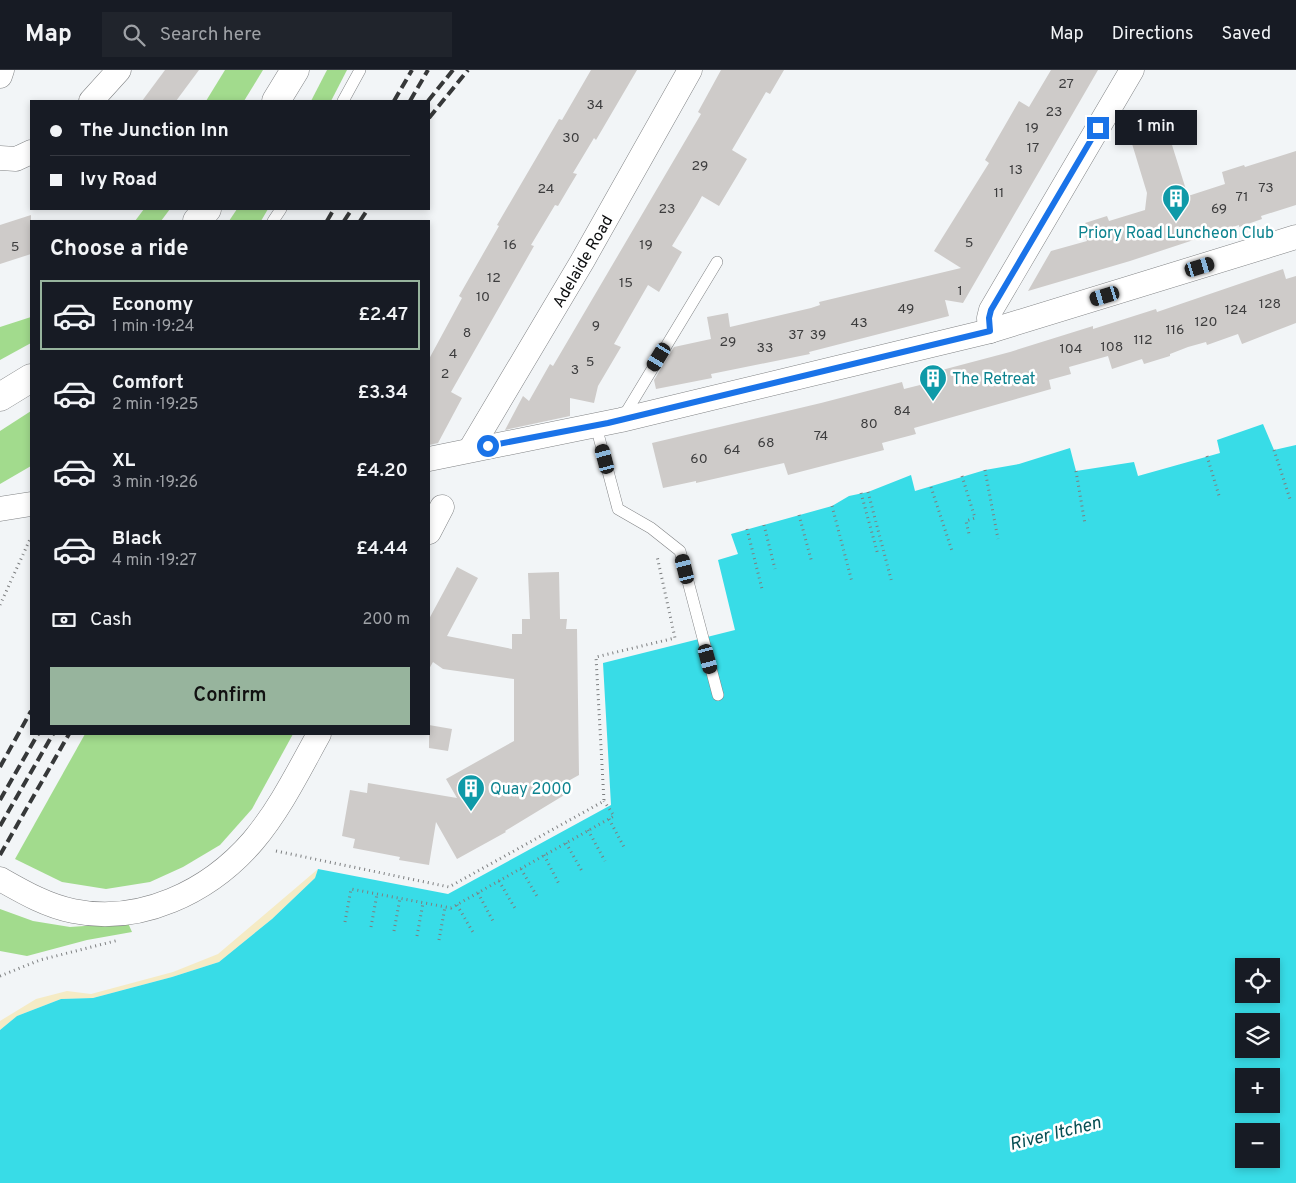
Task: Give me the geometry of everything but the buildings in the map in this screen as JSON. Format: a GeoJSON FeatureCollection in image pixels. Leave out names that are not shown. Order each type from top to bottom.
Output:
{"type":"FeatureCollection","features":[{"type":"Feature","properties":{"kind":"main road"},"geometry":{"type":"LineString","coordinates":[[277,100],[295,70]]}},
{"type":"Feature","properties":{"kind":"main road"},"geometry":{"type":"LineString","coordinates":[[198,220],[206,210]]}},
{"type":"Feature","properties":{"kind":"main road"},"geometry":{"type":"LineString","coordinates":[[0,397],[30,379]]}},
{"type":"Feature","properties":{"kind":"street"},"geometry":{"type":"LineString","coordinates":[[0,76],[2,70]]}},
{"type":"Feature","properties":{"kind":"street"},"geometry":{"type":"LineString","coordinates":[[92,100],[119,70]]}},
{"type":"Feature","properties":{"kind":"street","name":"Adelaide Road"},"geometry":{"type":"LineString","coordinates":[[470,450],[583,260],[690,70]]}},
{"type":"Feature","properties":{"kind":"street"},"geometry":{"type":"LineString","coordinates":[[990,331],[989,318],[991,310],[1132,70]]}},
{"type":"Feature","properties":{"kind":"street"},"geometry":{"type":"LineString","coordinates":[[0,158],[16,159],[30,152]]}},
{"type":"Feature","properties":{"kind":"street"},"geometry":{"type":"LineString","coordinates":[[430,459],[596,426],[990,331],[1296,237]]}},
{"type":"Feature","properties":{"kind":"street"},"geometry":{"type":"LineString","coordinates":[[0,509],[30,504]]}},
{"type":"Feature","properties":{"kind":"street"},"geometry":{"type":"LineString","coordinates":[[430,530],[442,507]]}},
{"type":"Feature","properties":{"kind":"street"},"geometry":{"type":"LineString","coordinates":[[6,882],[40,900],[73,911],[129,913],[154,908],[204,884],[232,862],[253,840],[284,796],[318,735]]}},
{"type":"Feature","properties":{"kind":"lane"},"geometry":{"type":"LineString","coordinates":[[344,100],[360,70]]}},
{"type":"Feature","properties":{"kind":"lane"},"geometry":{"type":"LineString","coordinates":[[621,420],[717,262]]}},
{"type":"Feature","properties":{"kind":"lane"},"geometry":{"type":"LineString","coordinates":[[596,426],[618,509],[651,528],[680,551],[718,695]]}},
{"type":"Feature","properties":{"kind":"path"},"geometry":{"type":"LineString","coordinates":[[1274,450],[1290,499]]}},
{"type":"Feature","properties":{"kind":"path"},"geometry":{"type":"LineString","coordinates":[[1207,456],[1220,499]]}},
{"type":"Feature","properties":{"kind":"path"},"geometry":{"type":"LineString","coordinates":[[986,470],[998,539]]}},
{"type":"Feature","properties":{"kind":"path"},"geometry":{"type":"LineString","coordinates":[[1076,471],[1085,524]]}},
{"type":"Feature","properties":{"kind":"path"},"geometry":{"type":"LineString","coordinates":[[962,476],[975,518],[966,521],[969,534]]}},
{"type":"Feature","properties":{"kind":"path"},"geometry":{"type":"LineString","coordinates":[[931,487],[952,551]]}},
{"type":"Feature","properties":{"kind":"path"},"geometry":{"type":"LineString","coordinates":[[868,492],[892,583]]}},
{"type":"Feature","properties":{"kind":"path"},"geometry":{"type":"LineString","coordinates":[[861,493],[878,555]]}},
{"type":"Feature","properties":{"kind":"path"},"geometry":{"type":"LineString","coordinates":[[832,506],[852,582]]}},
{"type":"Feature","properties":{"kind":"path"},"geometry":{"type":"LineString","coordinates":[[799,515],[812,563]]}},
{"type":"Feature","properties":{"kind":"path"},"geometry":{"type":"LineString","coordinates":[[764,525],[775,569]]}},
{"type":"Feature","properties":{"kind":"path"},"geometry":{"type":"LineString","coordinates":[[345,922],[351,889],[451,908],[614,816],[604,801],[596,657],[675,638],[651,528]]}},
{"type":"Feature","properties":{"kind":"path"},"geometry":{"type":"LineString","coordinates":[[747,529],[762,589]]}},
{"type":"Feature","properties":{"kind":"path"},"geometry":{"type":"LineString","coordinates":[[0,606],[30,539]]}},
{"type":"Feature","properties":{"kind":"path"},"geometry":{"type":"LineString","coordinates":[[253,840],[265,848],[282,852],[449,886],[604,801]]}},
{"type":"Feature","properties":{"kind":"path"},"geometry":{"type":"LineString","coordinates":[[608,819],[625,849]]}},
{"type":"Feature","properties":{"kind":"path"},"geometry":{"type":"LineString","coordinates":[[588,830],[605,861]]}},
{"type":"Feature","properties":{"kind":"path"},"geometry":{"type":"LineString","coordinates":[[566,843],[583,873]]}},
{"type":"Feature","properties":{"kind":"path"},"geometry":{"type":"LineString","coordinates":[[544,855],[560,886]]}},
{"type":"Feature","properties":{"kind":"path"},"geometry":{"type":"LineString","coordinates":[[521,869],[538,898]]}},
{"type":"Feature","properties":{"kind":"path"},"geometry":{"type":"LineString","coordinates":[[499,881],[516,910]]}},
{"type":"Feature","properties":{"kind":"path"},"geometry":{"type":"LineString","coordinates":[[478,893],[494,923]]}},
{"type":"Feature","properties":{"kind":"path"},"geometry":{"type":"LineString","coordinates":[[371,927],[378,894]]}},
{"type":"Feature","properties":{"kind":"path"},"geometry":{"type":"LineString","coordinates":[[394,931],[400,898]]}},
{"type":"Feature","properties":{"kind":"path"},"geometry":{"type":"LineString","coordinates":[[417,936],[423,903]]}},
{"type":"Feature","properties":{"kind":"path"},"geometry":{"type":"LineString","coordinates":[[457,904],[474,934]]}},
{"type":"Feature","properties":{"kind":"path"},"geometry":{"type":"LineString","coordinates":[[438,940],[444,907]]}},
{"type":"Feature","properties":{"kind":"path"},"geometry":{"type":"LineString","coordinates":[[0,976],[40,960],[122,939]]}},
{"type":"Feature","properties":{"kind":"green space"},"geometry":{"type":"Polygon","coordinates":[[[225,70],[263,70],[245,100],[207,100],[225,70]]]}},
{"type":"Feature","properties":{"kind":"green space"},"geometry":{"type":"Polygon","coordinates":[[[327,70],[347,70],[332,100],[312,100],[327,70]]]}},
{"type":"Feature","properties":{"kind":"green space"},"geometry":{"type":"Polygon","coordinates":[[[143,210],[169,210],[162,220],[136,220],[143,210]]]}},
{"type":"Feature","properties":{"kind":"green space"},"geometry":{"type":"Polygon","coordinates":[[[236,210],[267,210],[262,220],[230,220],[236,210]]]}},
{"type":"Feature","properties":{"kind":"green space"},"geometry":{"type":"Polygon","coordinates":[[[30,317],[30,344],[0,360],[0,327],[30,317]]]}},
{"type":"Feature","properties":{"kind":"green space"},"geometry":{"type":"Polygon","coordinates":[[[30,412],[30,467],[0,484],[0,431],[30,412]]]}},
{"type":"Feature","properties":{"kind":"green space"},"geometry":{"type":"Polygon","coordinates":[[[84,735],[292,735],[252,809],[220,845],[183,867],[150,882],[106,889],[62,882],[15,859],[84,735]]]}},
{"type":"Feature","properties":{"kind":"green space"},"geometry":{"type":"Polygon","coordinates":[[[0,909],[33,921],[70,927],[128,923],[132,932],[87,940],[27,956],[0,951],[0,909]]]}},
{"type":"Feature","properties":{"kind":"sand"},"geometry":{"type":"Polygon","coordinates":[[[318,869],[315,878],[272,919],[219,962],[172,977],[93,998],[61,999],[17,1016],[0,1030],[0,1021],[36,999],[67,991],[91,994],[173,972],[218,954],[318,869]]]}},
{"type":"Feature","properties":{"kind":"water","name":"River Itchen"},"geometry":{"type":"Polygon","coordinates":[[[1263,424],[1274,450],[1296,445],[1296,1183],[0,1183],[0,1030],[17,1016],[61,999],[93,998],[172,977],[219,962],[272,919],[315,878],[318,869],[448,894],[611,805],[603,663],[735,630],[718,560],[738,554],[731,534],[832,506],[849,496],[868,492],[911,475],[915,491],[985,470],[1019,464],[1070,448],[1076,471],[1134,462],[1138,476],[1220,453],[1217,440],[1263,424]]]}},
{"type":"Feature","properties":{"kind":"railway"},"geometry":{"type":"LineString","coordinates":[[395,100],[412,70]]}},
{"type":"Feature","properties":{"kind":"railway"},"geometry":{"type":"LineString","coordinates":[[411,100],[428,70]]}},
{"type":"Feature","properties":{"kind":"railway"},"geometry":{"type":"LineString","coordinates":[[429,100],[453,70]]}},
{"type":"Feature","properties":{"kind":"railway"},"geometry":{"type":"LineString","coordinates":[[430,117],[468,70]]}},
{"type":"Feature","properties":{"kind":"railway"},"geometry":{"type":"LineString","coordinates":[[328,220],[333,210]]}},
{"type":"Feature","properties":{"kind":"railway"},"geometry":{"type":"LineString","coordinates":[[345,220],[351,210]]}},
{"type":"Feature","properties":{"kind":"railway"},"geometry":{"type":"LineString","coordinates":[[361,220],[367,210]]}},
{"type":"Feature","properties":{"kind":"railway"},"geometry":{"type":"LineString","coordinates":[[0,767],[30,713]]}},
{"type":"Feature","properties":{"kind":"railway"},"geometry":{"type":"LineString","coordinates":[[0,800],[37,735]]}},
{"type":"Feature","properties":{"kind":"railway"},"geometry":{"type":"LineString","coordinates":[[0,826],[52,735]]}},
{"type":"Feature","properties":{"kind":"railway"},"geometry":{"type":"LineString","coordinates":[[0,855],[68,735]]}},
{"type":"Feature","properties":{"kind":"place","name":"Priory Road Luncheon Club"},"geometry":{"type":"Point","coordinates":[1176,222]}},
{"type":"Feature","properties":{"kind":"place","name":"The Retreat"},"geometry":{"type":"Point","coordinates":[933,402]}},
{"type":"Feature","properties":{"kind":"place","name":"Quay 2000"},"geometry":{"type":"Point","coordinates":[471,812]}},
{"type":"Feature","properties":{"kind":"route"},"geometry":{"type":"LineString","coordinates":[[488,446],[608,423],[990,331],[989,318],[991,310],[1098,128]]}}]}
